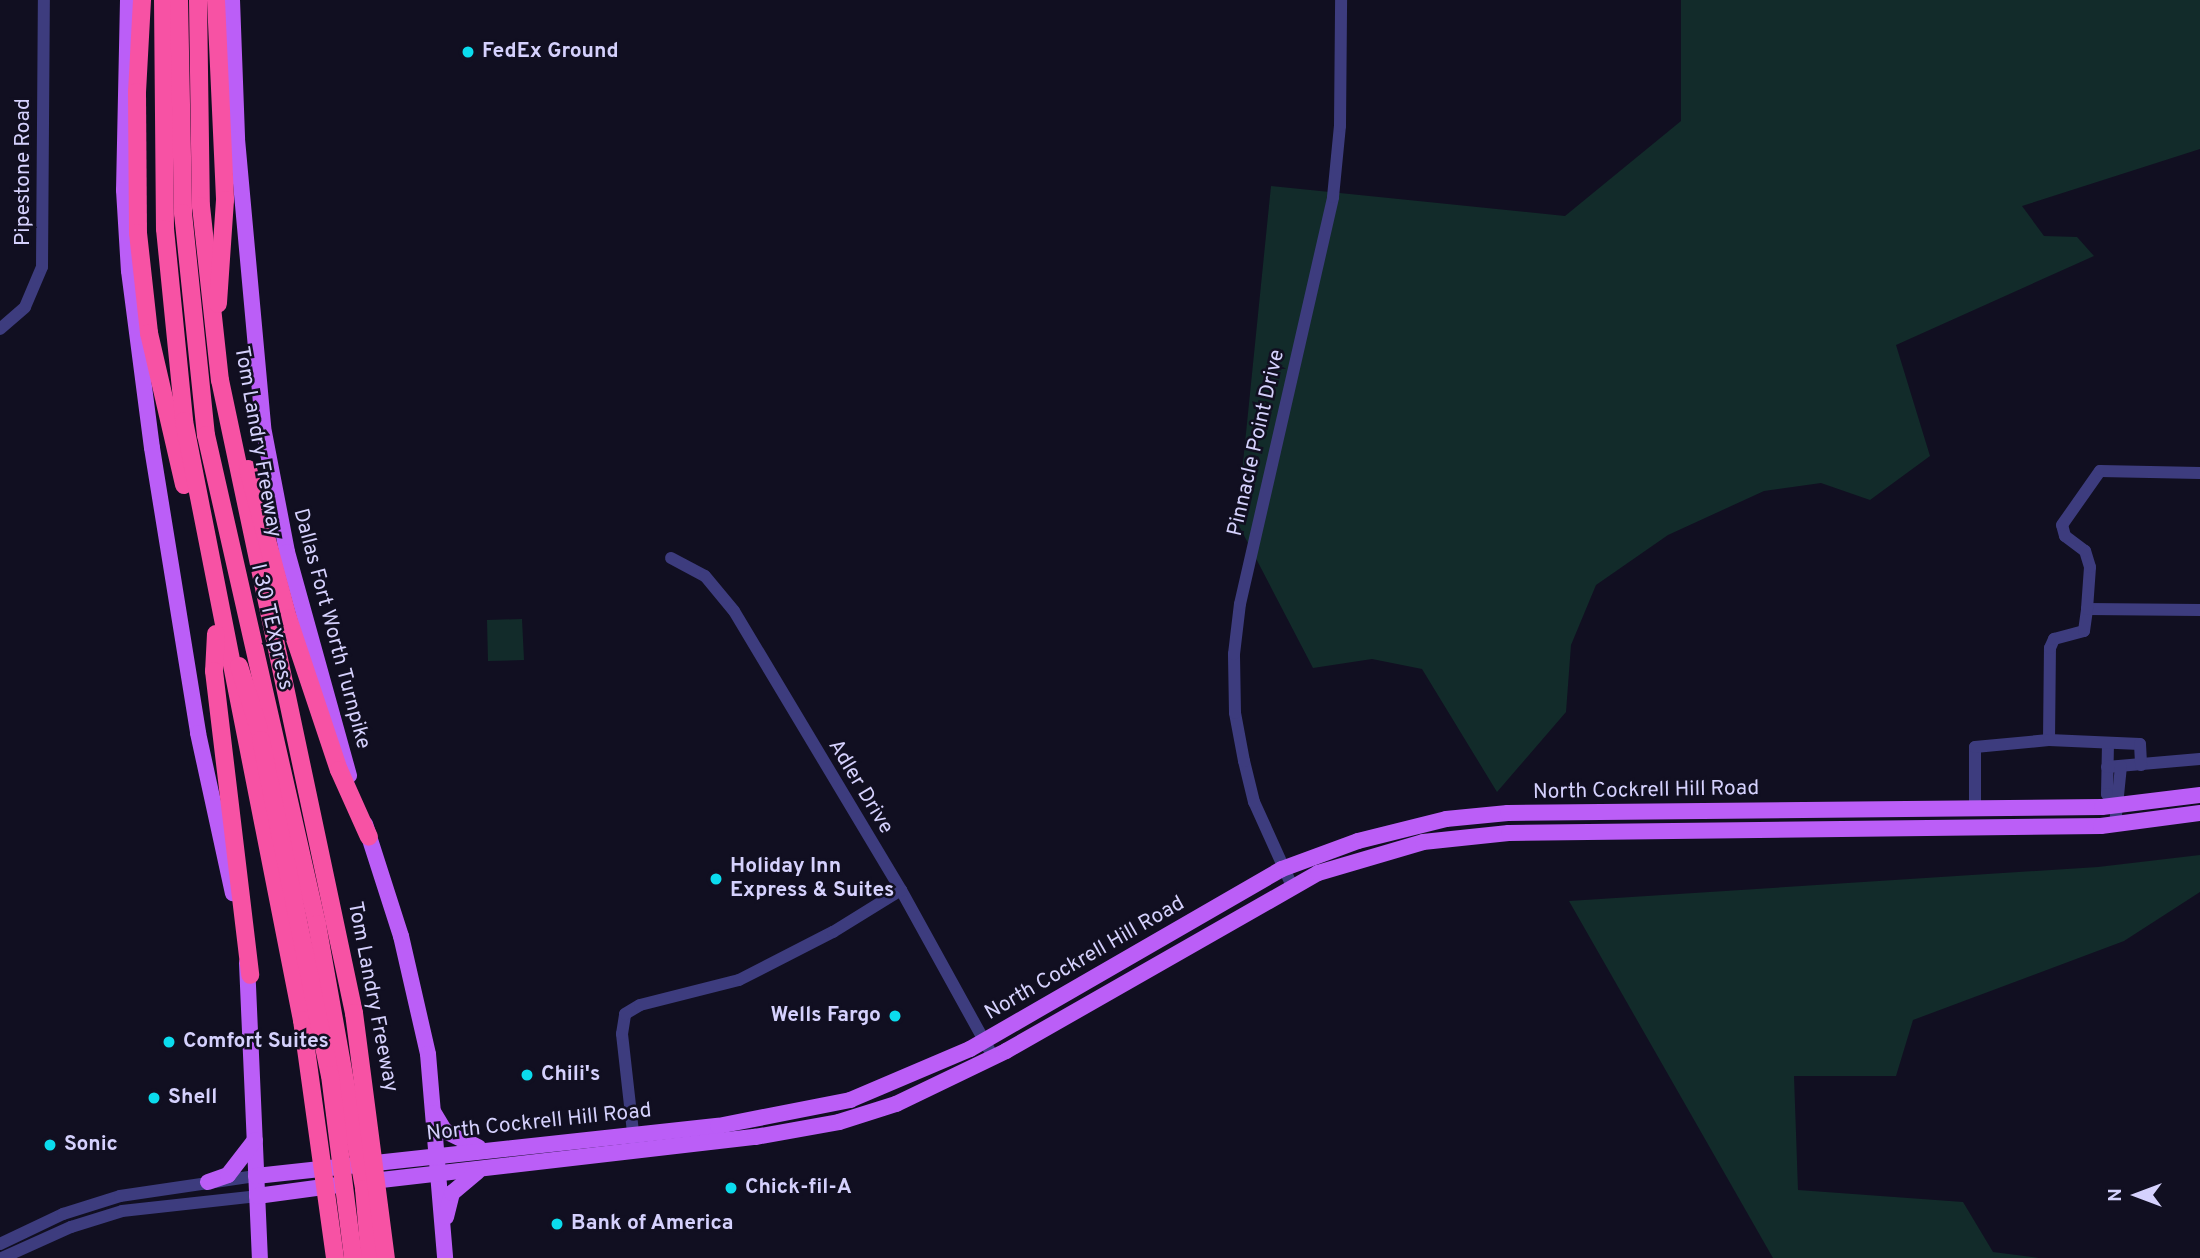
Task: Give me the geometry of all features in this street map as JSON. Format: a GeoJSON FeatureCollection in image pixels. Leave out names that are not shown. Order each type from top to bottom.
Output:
{"type":"FeatureCollection","features":[{"type":"Feature","properties":{"kind":"highway"},"geometry":{"type":"LineString","coordinates":[[142,0],[136,92],[138,233],[149,333],[175,454],[259,729]]}},
{"type":"Feature","properties":{"kind":"highway"},"geometry":{"type":"LineString","coordinates":[[163,0],[162,139],[170,293],[184,421],[218,610],[302,1020],[335,1258]]}},
{"type":"Feature","properties":{"kind":"highway","name":"I 30 TEXpress"},"geometry":{"type":"LineString","coordinates":[[179,0],[183,213],[206,435],[317,923],[364,1189],[369,1258]]}},
{"type":"Feature","properties":{"kind":"highway","name":"Tom Landry Freeway"},"geometry":{"type":"LineString","coordinates":[[198,0],[201,206],[226,417],[354,1013],[386,1258]]}},
{"type":"Feature","properties":{"kind":"highway"},"geometry":{"type":"LineString","coordinates":[[216,0],[225,200],[211,387],[213,491],[330,1075],[353,1258]]}},
{"type":"Feature","properties":{"kind":"highway"},"geometry":{"type":"LineString","coordinates":[[226,417],[244,453],[277,584],[339,770],[369,837]]}},
{"type":"Feature","properties":{"kind":"highway"},"geometry":{"type":"LineString","coordinates":[[218,610],[214,671],[250,975]]}},
{"type":"Feature","properties":{"kind":"main road"},"geometry":{"type":"LineString","coordinates":[[128,0],[124,190],[141,365],[198,733],[250,975],[260,1258]]}},
{"type":"Feature","properties":{"kind":"main road","name":"Dallas Fort Worth Turnpike"},"geometry":{"type":"LineString","coordinates":[[232,0],[237,139],[268,461],[287,552],[414,986],[428,1054],[445,1258]]}},
{"type":"Feature","properties":{"kind":"main road","name":"North Cockrell Hill Road"},"geometry":{"type":"LineString","coordinates":[[257,1196],[491,1167],[635,1142],[807,1111],[896,1084],[985,1041],[1282,869],[1381,835],[1465,816],[1975,808],[2114,803],[2200,795]]}},
{"type":"Feature","properties":{"kind":"main road","name":"North Cockrell Hill Road"},"geometry":{"type":"LineString","coordinates":[[256,1176],[487,1149],[635,1142],[811,1128],[896,1104],[993,1057],[1292,886],[1318,873],[1398,847],[1508,832],[2115,825],[2200,813]]}},
{"type":"Feature","properties":{"kind":"main road"},"geometry":{"type":"LineString","coordinates":[[432,1108],[452,1137],[487,1149]]}},
{"type":"Feature","properties":{"kind":"main road"},"geometry":{"type":"LineString","coordinates":[[807,1111],[811,1128]]}},
{"type":"Feature","properties":{"kind":"main road"},"geometry":{"type":"LineString","coordinates":[[208,1182],[228,1175],[255,1140]]}},
{"type":"Feature","properties":{"kind":"main road"},"geometry":{"type":"LineString","coordinates":[[444,1240],[452,1193],[473,1173],[491,1167]]}},
{"type":"Feature","properties":{"kind":"street","name":"Pipestone Road"},"geometry":{"type":"LineString","coordinates":[[0,329],[25,307],[42,267],[44,0]]}},
{"type":"Feature","properties":{"kind":"street","name":"Pinnacle Point Drive"},"geometry":{"type":"LineString","coordinates":[[1292,886],[1282,869],[1254,802],[1240,743],[1233,685],[1235,628],[1333,197],[1340,126],[1341,0]]}},
{"type":"Feature","properties":{"kind":"street"},"geometry":{"type":"LineString","coordinates":[[2049,740],[2050,648],[2054,639],[2084,631],[2090,567],[2085,551],[2064,536],[2062,525],[2094,475],[2200,473]]}},
{"type":"Feature","properties":{"kind":"street","name":"Adler Drive"},"geometry":{"type":"LineString","coordinates":[[671,558],[695,569],[722,593],[901,890],[993,1057]]}},
{"type":"Feature","properties":{"kind":"street"},"geometry":{"type":"LineString","coordinates":[[2087,609],[2200,610]]}},
{"type":"Feature","properties":{"kind":"street"},"geometry":{"type":"LineString","coordinates":[[1975,808],[1975,747],[2049,740],[2140,744],[2141,765]]}},
{"type":"Feature","properties":{"kind":"street"},"geometry":{"type":"LineString","coordinates":[[2108,743],[2107,794],[2114,803],[2115,825]]}},
{"type":"Feature","properties":{"kind":"street"},"geometry":{"type":"LineString","coordinates":[[2107,767],[2200,759]]}},
{"type":"Feature","properties":{"kind":"street"},"geometry":{"type":"LineString","coordinates":[[2114,803],[2121,793],[2121,766]]}},
{"type":"Feature","properties":{"kind":"street"},"geometry":{"type":"LineString","coordinates":[[635,1142],[622,1034],[625,1014],[640,1006],[738,980],[833,932],[901,890]]}},
{"type":"Feature","properties":{"kind":"street","name":"North Cockrell Hill Road"},"geometry":{"type":"LineString","coordinates":[[0,1244],[63,1214],[120,1196],[256,1176]]}},
{"type":"Feature","properties":{"kind":"street","name":"North Cockrell Hill Road"},"geometry":{"type":"LineString","coordinates":[[2,1258],[71,1227],[122,1211],[257,1196]]}},
{"type":"Feature","properties":{"kind":"street"},"geometry":{"type":"LineString","coordinates":[[63,1214],[71,1227]]}},
{"type":"Feature","properties":{"kind":"green space"},"geometry":{"type":"Polygon","coordinates":[[[1681,0],[2200,0],[2200,149],[2022,206],[2044,236],[2077,237],[2094,256],[1896,345],[1930,456],[1870,500],[1821,483],[1764,491],[1668,535],[1596,585],[1571,645],[1566,712],[1497,792],[1422,669],[1372,659],[1313,668],[1237,522],[1271,186],[1565,216],[1681,121],[1681,0]]]}},
{"type":"Feature","properties":{"kind":"green space"},"geometry":{"type":"Polygon","coordinates":[[[522,619],[524,660],[488,661],[487,620],[522,619]]]}},
{"type":"Feature","properties":{"kind":"green space"},"geometry":{"type":"Polygon","coordinates":[[[2200,855],[2200,892],[2124,941],[1913,1020],[1896,1076],[1794,1076],[1798,1190],[1963,1202],[1993,1252],[2039,1258],[1773,1258],[1569,901],[2098,867],[2200,855]]]}},
{"type":"Feature","properties":{"kind":"place","name":"FedEx Ground"},"geometry":{"type":"Point","coordinates":[468,52]}},
{"type":"Feature","properties":{"kind":"place","name":"Holiday Inn Express & Suites"},"geometry":{"type":"Point","coordinates":[716,879]}},
{"type":"Feature","properties":{"kind":"place","name":"Wells Fargo"},"geometry":{"type":"Point","coordinates":[895,1016]}},
{"type":"Feature","properties":{"kind":"place","name":"Comfort Suites"},"geometry":{"type":"Point","coordinates":[169,1042]}},
{"type":"Feature","properties":{"kind":"place","name":"Chili's"},"geometry":{"type":"Point","coordinates":[527,1075]}},
{"type":"Feature","properties":{"kind":"place","name":"Shell"},"geometry":{"type":"Point","coordinates":[154,1098]}},
{"type":"Feature","properties":{"kind":"place","name":"Sonic"},"geometry":{"type":"Point","coordinates":[50,1145]}},
{"type":"Feature","properties":{"kind":"place","name":"Chick-fil-A"},"geometry":{"type":"Point","coordinates":[731,1188]}},
{"type":"Feature","properties":{"kind":"place","name":"Bank of America"},"geometry":{"type":"Point","coordinates":[557,1224]}}]}
